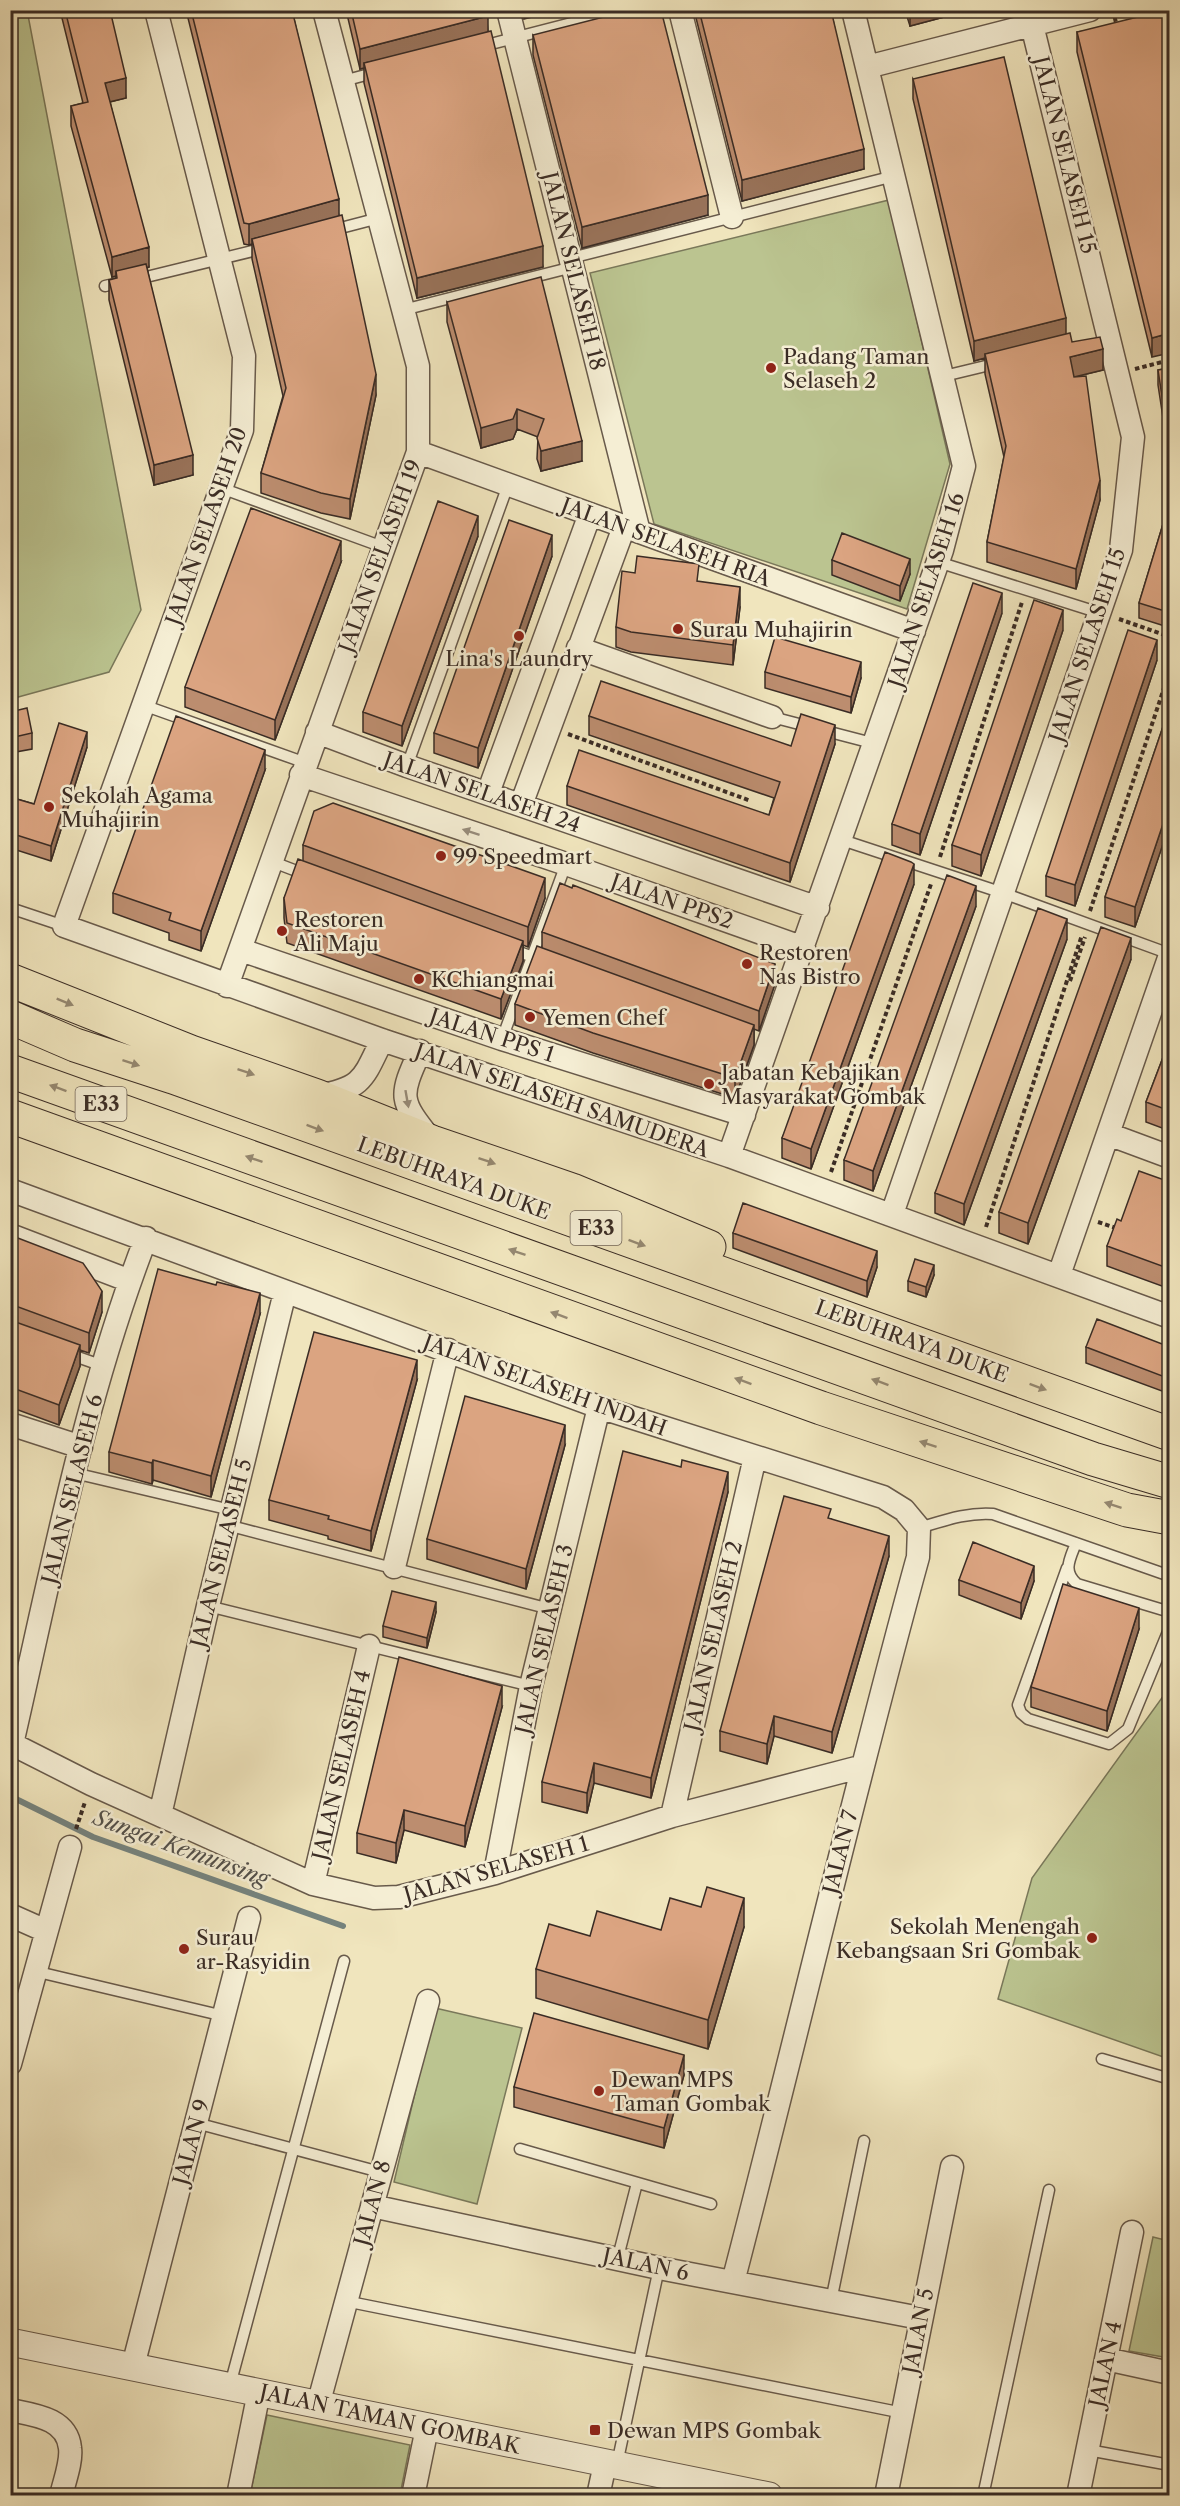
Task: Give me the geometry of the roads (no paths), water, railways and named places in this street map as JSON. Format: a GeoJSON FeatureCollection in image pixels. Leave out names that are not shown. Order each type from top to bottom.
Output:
{"type":"FeatureCollection","features":[{"type":"Feature","properties":{"kind":"highway"},"geometry":{"type":"LineString","coordinates":[[10,980],[191,1052],[317,1096],[432,1142],[572,1190],[751,1264],[942,1352]]}},
{"type":"Feature","properties":{"kind":"highway","name":"LEBUHRAYA DUKE"},"geometry":{"type":"LineString","coordinates":[[10,1017],[75,1045],[173,1077],[1170,1434]]}},
{"type":"Feature","properties":{"kind":"highway","name":"E33"},"geometry":{"type":"LineString","coordinates":[[10,1071],[1093,1459],[1170,1482]]}},
{"type":"Feature","properties":{"kind":"highway"},"geometry":{"type":"LineString","coordinates":[[10,1116],[821,1408],[1127,1509],[1170,1518]]}},
{"type":"Feature","properties":{"kind":"street","name":"JALAN SELASEH 20"},"geometry":{"type":"LineString","coordinates":[[64,926],[242,430],[243,356],[156,10]]}},
{"type":"Feature","properties":{"kind":"street","name":"JALAN SELASEH 19"},"geometry":{"type":"LineString","coordinates":[[227,986],[418,452],[418,366],[324,10]]}},
{"type":"Feature","properties":{"kind":"street","name":"JALAN SELASEH 18"},"geometry":{"type":"LineString","coordinates":[[508,10],[572,262],[632,529]]}},
{"type":"Feature","properties":{"kind":"street"},"geometry":{"type":"LineString","coordinates":[[680,10],[732,217]]}},
{"type":"Feature","properties":{"kind":"street","name":"JALAN SELASEH 16"},"geometry":{"type":"LineString","coordinates":[[729,1156],[744,1115],[764,1041],[804,948],[938,562],[964,466],[944,376],[853,10]]}},
{"type":"Feature","properties":{"kind":"street"},"geometry":{"type":"LineString","coordinates":[[867,67],[1090,10]]}},
{"type":"Feature","properties":{"kind":"street","name":"JALAN SELASEH 15"},"geometry":{"type":"LineString","coordinates":[[892,1214],[1121,550],[1133,436],[1118,374],[1104,338],[1032,25]]}},
{"type":"Feature","properties":{"kind":"street","name":"JALAN SELASEH RIA"},"geometry":{"type":"LineString","coordinates":[[418,452],[914,631]]}},
{"type":"Feature","properties":{"kind":"street"},"geometry":{"type":"LineString","coordinates":[[488,793],[590,514]]}},
{"type":"Feature","properties":{"kind":"street"},"geometry":{"type":"LineString","coordinates":[[521,805],[578,648],[632,529]]}},
{"type":"Feature","properties":{"kind":"street"},"geometry":{"type":"LineString","coordinates":[[578,648],[772,717]]}},
{"type":"Feature","properties":{"kind":"street","name":"JALAN SELASEH 24"},"geometry":{"type":"LineString","coordinates":[[317,732],[407,766],[818,908]]}},
{"type":"Feature","properties":{"kind":"street","name":"JALAN PPS2"},"geometry":{"type":"LineString","coordinates":[[304,769],[804,948]]}},
{"type":"Feature","properties":{"kind":"street","name":"JALAN SELASEH SAMUDERA"},"geometry":{"type":"LineString","coordinates":[[64,926],[145,953],[227,986],[382,1040],[729,1156],[1170,1317]]}},
{"type":"Feature","properties":{"kind":"street","name":"JALAN PPS 1"},"geometry":{"type":"LineString","coordinates":[[241,950],[501,1039],[744,1115]]}},
{"type":"Feature","properties":{"kind":"street"},"geometry":{"type":"LineString","coordinates":[[1059,1275],[1108,1134],[1163,997],[1170,955]]}},
{"type":"Feature","properties":{"kind":"street"},"geometry":{"type":"LineString","coordinates":[[317,1096],[344,1091],[359,1083],[382,1040]]}},
{"type":"Feature","properties":{"kind":"street"},"geometry":{"type":"LineString","coordinates":[[420,1051],[405,1084],[405,1101],[413,1118],[432,1142]]}},
{"type":"Feature","properties":{"kind":"street"},"geometry":{"type":"LineString","coordinates":[[1108,1134],[1170,1157]]}},
{"type":"Feature","properties":{"kind":"street","name":"JALAN SELASEH INDAH"},"geometry":{"type":"LineString","coordinates":[[10,1190],[146,1238],[285,1292],[600,1407],[883,1497],[904,1510],[919,1528]]}},
{"type":"Feature","properties":{"kind":"street"},"geometry":{"type":"LineString","coordinates":[[10,1235],[130,1281]]}},
{"type":"Feature","properties":{"kind":"street","name":"JALAN SELASEH 6"},"geometry":{"type":"LineString","coordinates":[[11,1744],[74,1473],[103,1366],[146,1238]]}},
{"type":"Feature","properties":{"kind":"street","name":"JALAN SELASEH 5"},"geometry":{"type":"LineString","coordinates":[[160,1815],[207,1606],[285,1292]]}},
{"type":"Feature","properties":{"kind":"street"},"geometry":{"type":"LineString","coordinates":[[394,1567],[447,1350]]}},
{"type":"Feature","properties":{"kind":"street","name":"JALAN SELASEH 3"},"geometry":{"type":"LineString","coordinates":[[495,1873],[531,1686],[600,1407]]}},
{"type":"Feature","properties":{"kind":"street"},"geometry":{"type":"LineString","coordinates":[[10,1424],[81,1447]]}},
{"type":"Feature","properties":{"kind":"street","name":"JALAN SELASEH 2"},"geometry":{"type":"LineString","coordinates":[[672,1816],[755,1457]]}},
{"type":"Feature","properties":{"kind":"street","name":"JALAN 7"},"geometry":{"type":"LineString","coordinates":[[733,2282],[780,2102],[860,1767],[918,1557],[919,1528]]}},
{"type":"Feature","properties":{"kind":"street","name":"JALAN SELASEH 4"},"geometry":{"type":"LineString","coordinates":[[313,1884],[369,1646]]}},
{"type":"Feature","properties":{"kind":"street","name":"JALAN SELASEH 1"},"geometry":{"type":"LineString","coordinates":[[11,1744],[313,1884],[374,1898],[399,1897],[495,1873],[672,1816],[860,1767]]}},
{"type":"Feature","properties":{"kind":"street"},"geometry":{"type":"LineString","coordinates":[[10,2064],[70,1847]]}},
{"type":"Feature","properties":{"kind":"street"},"geometry":{"type":"LineString","coordinates":[[10,1915],[46,1931]]}},
{"type":"Feature","properties":{"kind":"street","name":"JALAN 9"},"geometry":{"type":"LineString","coordinates":[[133,2366],[249,1918]]}},
{"type":"Feature","properties":{"kind":"street","name":"JALAN 8"},"geometry":{"type":"LineString","coordinates":[[318,2405],[428,2001]]}},
{"type":"Feature","properties":{"kind":"street","name":"JALAN 5"},"geometry":{"type":"LineString","coordinates":[[886,2496],[952,2167]]}},
{"type":"Feature","properties":{"kind":"street","name":"JALAN 6"},"geometry":{"type":"LineString","coordinates":[[372,2206],[618,2257],[659,2268],[920,2318]]}},
{"type":"Feature","properties":{"kind":"street","name":"JALAN 4"},"geometry":{"type":"LineString","coordinates":[[1078,2496],[1132,2232]]}},
{"type":"Feature","properties":{"kind":"street","name":"JALAN TAMAN GOMBAK"},"geometry":{"type":"LineString","coordinates":[[10,2342],[769,2496]]}},
{"type":"Feature","properties":{"kind":"street"},"geometry":{"type":"LineString","coordinates":[[1106,2360],[1170,2373]]}},
{"type":"Feature","properties":{"kind":"street"},"geometry":{"type":"LineString","coordinates":[[238,2496],[259,2392]]}},
{"type":"Feature","properties":{"kind":"street"},"geometry":{"type":"LineString","coordinates":[[10,2410],[46,2417],[61,2428],[70,2448],[61,2496]]}},
{"type":"Feature","properties":{"kind":"street"},"geometry":{"type":"LineString","coordinates":[[413,2496],[427,2427]]}},
{"type":"Feature","properties":{"kind":"street"},"geometry":{"type":"LineString","coordinates":[[598,2496],[611,2465]]}},
{"type":"Feature","properties":{"kind":"lane"},"geometry":{"type":"LineString","coordinates":[[473,48],[622,10]]}},
{"type":"Feature","properties":{"kind":"lane"},"geometry":{"type":"LineString","coordinates":[[343,81],[387,70]]}},
{"type":"Feature","properties":{"kind":"lane"},"geometry":{"type":"LineString","coordinates":[[403,310],[732,217],[894,176]]}},
{"type":"Feature","properties":{"kind":"lane"},"geometry":{"type":"LineString","coordinates":[[322,233],[379,218]]}},
{"type":"Feature","properties":{"kind":"lane"},"geometry":{"type":"LineString","coordinates":[[105,286],[277,245]]}},
{"type":"Feature","properties":{"kind":"lane"},"geometry":{"type":"LineString","coordinates":[[944,376],[1006,361]]}},
{"type":"Feature","properties":{"kind":"lane"},"geometry":{"type":"LineString","coordinates":[[407,766],[508,485]]}},
{"type":"Feature","properties":{"kind":"lane"},"geometry":{"type":"LineString","coordinates":[[221,488],[383,546]]}},
{"type":"Feature","properties":{"kind":"lane"},"geometry":{"type":"LineString","coordinates":[[938,562],[1100,613]]}},
{"type":"Feature","properties":{"kind":"lane"},"geometry":{"type":"LineString","coordinates":[[143,705],[304,769]]}},
{"type":"Feature","properties":{"kind":"lane"},"geometry":{"type":"LineString","coordinates":[[772,717],[876,744]]}},
{"type":"Feature","properties":{"kind":"lane"},"geometry":{"type":"LineString","coordinates":[[842,840],[1003,893],[1170,955]]}},
{"type":"Feature","properties":{"kind":"lane"},"geometry":{"type":"LineString","coordinates":[[273,862],[318,879]]}},
{"type":"Feature","properties":{"kind":"lane"},"geometry":{"type":"LineString","coordinates":[[501,1039],[566,864]]}},
{"type":"Feature","properties":{"kind":"lane"},"geometry":{"type":"LineString","coordinates":[[10,908],[64,926]]}},
{"type":"Feature","properties":{"kind":"lane"},"geometry":{"type":"LineString","coordinates":[[498,944],[553,965]]}},
{"type":"Feature","properties":{"kind":"lane"},"geometry":{"type":"LineString","coordinates":[[62,1351],[103,1366]]}},
{"type":"Feature","properties":{"kind":"lane"},"geometry":{"type":"LineString","coordinates":[[74,1473],[394,1567],[550,1609]]}},
{"type":"Feature","properties":{"kind":"lane"},"geometry":{"type":"LineString","coordinates":[[919,1528],[981,1513],[993,1514],[1170,1576]]}},
{"type":"Feature","properties":{"kind":"lane"},"geometry":{"type":"LineString","coordinates":[[1076,1543],[1018,1705],[1021,1713],[1028,1719],[1109,1744],[1121,1737],[1128,1729],[1170,1627]]}},
{"type":"Feature","properties":{"kind":"lane"},"geometry":{"type":"LineString","coordinates":[[1067,1568],[1069,1577],[1077,1584],[1170,1612]]}},
{"type":"Feature","properties":{"kind":"lane"},"geometry":{"type":"LineString","coordinates":[[207,1606],[531,1686]]}},
{"type":"Feature","properties":{"kind":"lane"},"geometry":{"type":"LineString","coordinates":[[230,2386],[344,1961]]}},
{"type":"Feature","properties":{"kind":"lane"},"geometry":{"type":"LineString","coordinates":[[34,1971],[224,2016]]}},
{"type":"Feature","properties":{"kind":"lane"},"geometry":{"type":"LineString","coordinates":[[1102,2060],[1170,2079]]}},
{"type":"Feature","properties":{"kind":"lane"},"geometry":{"type":"LineString","coordinates":[[196,2123],[380,2172]]}},
{"type":"Feature","properties":{"kind":"lane"},"geometry":{"type":"LineString","coordinates":[[831,2301],[864,2141]]}},
{"type":"Feature","properties":{"kind":"lane"},"geometry":{"type":"LineString","coordinates":[[519,2149],[711,2204]]}},
{"type":"Feature","properties":{"kind":"lane"},"geometry":{"type":"LineString","coordinates":[[618,2257],[637,2183]]}},
{"type":"Feature","properties":{"kind":"lane"},"geometry":{"type":"LineString","coordinates":[[983,2496],[1049,2190]]}},
{"type":"Feature","properties":{"kind":"lane"},"geometry":{"type":"LineString","coordinates":[[611,2465],[639,2360],[659,2268]]}},
{"type":"Feature","properties":{"kind":"lane"},"geometry":{"type":"LineString","coordinates":[[345,2301],[903,2414]]}},
{"type":"Feature","properties":{"kind":"lane"},"geometry":{"type":"LineString","coordinates":[[1088,2450],[1170,2465]]}},
{"type":"Feature","properties":{"kind":"waterway","name":"Sungai Kemunsing"},"geometry":{"type":"LineString","coordinates":[[10,1796],[93,1837],[343,1926]]}},
{"type":"Feature","properties":{"kind":"place","name":"Padang Taman Selaseh 2"},"geometry":{"type":"Point","coordinates":[771,368]}},
{"type":"Feature","properties":{"kind":"place","name":"Surau Muhajirin"},"geometry":{"type":"Point","coordinates":[678,629]}},
{"type":"Feature","properties":{"kind":"place","name":"Lina's Laundry"},"geometry":{"type":"Point","coordinates":[519,636]}},
{"type":"Feature","properties":{"kind":"place","name":"Sekolah Agama Muhajirin"},"geometry":{"type":"Point","coordinates":[49,807]}},
{"type":"Feature","properties":{"kind":"place","name":"99 Speedmart"},"geometry":{"type":"Point","coordinates":[441,856]}},
{"type":"Feature","properties":{"kind":"place","name":"Restoren Ali Maju"},"geometry":{"type":"Point","coordinates":[282,931]}},
{"type":"Feature","properties":{"kind":"place","name":"Restoren Nas Bistro"},"geometry":{"type":"Point","coordinates":[747,964]}},
{"type":"Feature","properties":{"kind":"place","name":"KChiangmai"},"geometry":{"type":"Point","coordinates":[419,979]}},
{"type":"Feature","properties":{"kind":"place","name":"Yemen Chef"},"geometry":{"type":"Point","coordinates":[530,1017]}},
{"type":"Feature","properties":{"kind":"place","name":"Jabatan Kebajikan Masyarakat Gombak"},"geometry":{"type":"Point","coordinates":[709,1084]}},
{"type":"Feature","properties":{"kind":"place","name":"Sekolah Menengah Kebangsaan Sri Gombak"},"geometry":{"type":"Point","coordinates":[1092,1938]}},
{"type":"Feature","properties":{"kind":"place","name":"Surau ar-Rasyidin"},"geometry":{"type":"Point","coordinates":[184,1949]}},
{"type":"Feature","properties":{"kind":"place","name":"Dewan MPS Taman Gombak"},"geometry":{"type":"Point","coordinates":[599,2091]}},
{"type":"Feature","properties":{"kind":"place","name":"Dewan MPS Gombak"},"geometry":{"type":"Point","coordinates":[595,2430]}}]}
